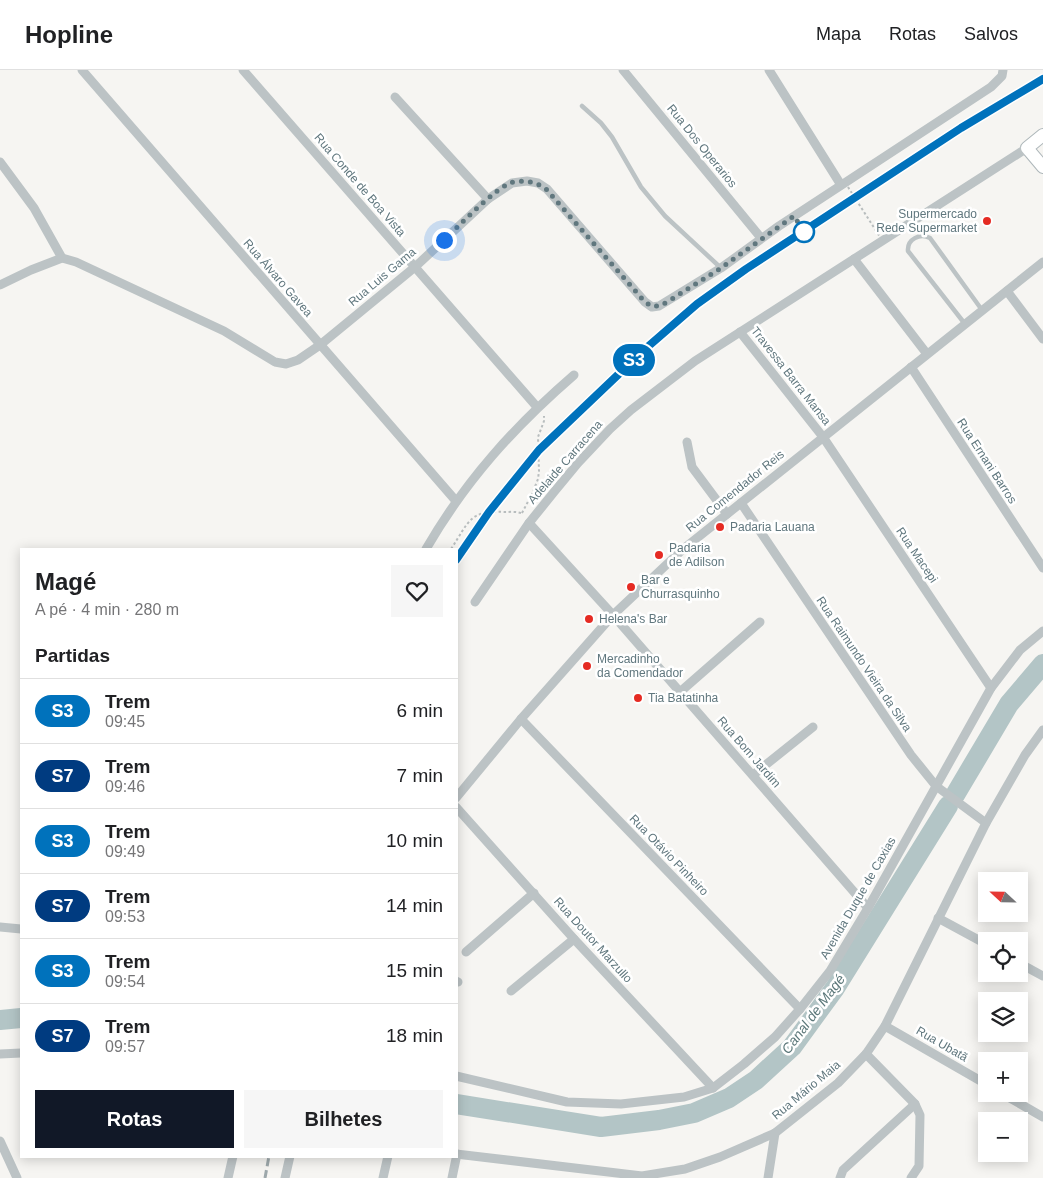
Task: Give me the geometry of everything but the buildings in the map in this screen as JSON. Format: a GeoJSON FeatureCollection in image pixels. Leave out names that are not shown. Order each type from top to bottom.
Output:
{"type":"FeatureCollection","features":[{"type":"Feature","properties":{"kind":"main road"},"geometry":{"type":"LineString","coordinates":[[1043,135],[1027,148],[1043,167]]}},
{"type":"Feature","properties":{"kind":"street","name":"Rua Álvaro Gavea"},"geometry":{"type":"LineString","coordinates":[[82,70],[456,501]]}},
{"type":"Feature","properties":{"kind":"street","name":"Rua Conde de Boa Vista"},"geometry":{"type":"LineString","coordinates":[[243,70],[537,407]]}},
{"type":"Feature","properties":{"kind":"street","name":"Rua Dos Operarios"},"geometry":{"type":"LineString","coordinates":[[623,70],[761,238]]}},
{"type":"Feature","properties":{"kind":"street"},"geometry":{"type":"LineString","coordinates":[[769,70],[844,186]]}},
{"type":"Feature","properties":{"kind":"street","name":"Rua Luis Gama"},"geometry":{"type":"LineString","coordinates":[[62,258],[84,266],[224,331],[275,362],[286,364],[298,360],[320,345],[415,267],[488,199],[512,183],[527,181],[538,183],[546,189],[645,302],[652,307],[659,306],[721,268],[761,238],[844,186],[941,121],[991,87],[1002,73]]}},
{"type":"Feature","properties":{"kind":"street"},"geometry":{"type":"LineString","coordinates":[[395,97],[488,199]]}},
{"type":"Feature","properties":{"kind":"street","name":"Adelaide Carracena"},"geometry":{"type":"LineString","coordinates":[[475,602],[530,523],[578,463],[631,410],[695,361],[1027,148]]}},
{"type":"Feature","properties":{"kind":"street"},"geometry":{"type":"LineString","coordinates":[[0,162],[34,208],[62,258],[31,270],[0,286]]}},
{"type":"Feature","properties":{"kind":"street"},"geometry":{"type":"LineString","coordinates":[[854,259],[927,354]]}},
{"type":"Feature","properties":{"kind":"street","name":"Rua Comendador Reis"},"geometry":{"type":"LineString","coordinates":[[458,796],[521,719],[613,615],[682,550],[1043,262]]}},
{"type":"Feature","properties":{"kind":"street"},"geometry":{"type":"LineString","coordinates":[[1007,291],[1043,339]]}},
{"type":"Feature","properties":{"kind":"street","name":"Travessa Barra Mansa"},"geometry":{"type":"LineString","coordinates":[[740,332],[823,437]]}},
{"type":"Feature","properties":{"kind":"street","name":"Rua Ernani Barros"},"geometry":{"type":"LineString","coordinates":[[911,367],[1043,568]]}},
{"type":"Feature","properties":{"kind":"street"},"geometry":{"type":"LineString","coordinates":[[427,548],[456,501],[499,447],[537,407],[574,375]]}},
{"type":"Feature","properties":{"kind":"street","name":"Rua Macepi"},"geometry":{"type":"LineString","coordinates":[[823,437],[990,688]]}},
{"type":"Feature","properties":{"kind":"street"},"geometry":{"type":"LineString","coordinates":[[686,442],[692,467],[727,514]]}},
{"type":"Feature","properties":{"kind":"street","name":"Rua Raimundo Vieira da Silva"},"geometry":{"type":"LineString","coordinates":[[741,503],[892,728],[936,786],[986,823]]}},
{"type":"Feature","properties":{"kind":"street","name":"Rua Bom Jardim"},"geometry":{"type":"LineString","coordinates":[[530,523],[613,615],[868,908]]}},
{"type":"Feature","properties":{"kind":"street"},"geometry":{"type":"LineString","coordinates":[[680,692],[760,622]]}},
{"type":"Feature","properties":{"kind":"street","name":"Avenida Duque de Caxias"},"geometry":{"type":"LineString","coordinates":[[458,1076],[567,1102],[621,1104],[684,1097],[713,1088],[775,1037],[830,971],[868,908],[990,688],[1020,650],[1043,631]]}},
{"type":"Feature","properties":{"kind":"street","name":"Rua Otávio Pinheiro"},"geometry":{"type":"LineString","coordinates":[[521,719],[800,1009]]}},
{"type":"Feature","properties":{"kind":"street"},"geometry":{"type":"LineString","coordinates":[[753,775],[813,726]]}},
{"type":"Feature","properties":{"kind":"street","name":"Rua Mário Maia"},"geometry":{"type":"LineString","coordinates":[[458,1154],[642,1177],[685,1169],[720,1157],[775,1133],[838,1083],[866,1054],[885,1026],[986,823],[1025,755],[1043,730]]}},
{"type":"Feature","properties":{"kind":"street","name":"Rua Doutor Marzullo"},"geometry":{"type":"LineString","coordinates":[[458,809],[574,939],[713,1088]]}},
{"type":"Feature","properties":{"kind":"street"},"geometry":{"type":"LineString","coordinates":[[466,952],[534,893]]}},
{"type":"Feature","properties":{"kind":"street"},"geometry":{"type":"LineString","coordinates":[[938,918],[978,940]]}},
{"type":"Feature","properties":{"kind":"street"},"geometry":{"type":"LineString","coordinates":[[0,927],[20,929]]}},
{"type":"Feature","properties":{"kind":"street"},"geometry":{"type":"LineString","coordinates":[[511,991],[574,939]]}},
{"type":"Feature","properties":{"kind":"street"},"geometry":{"type":"LineString","coordinates":[[1028,968],[1043,976]]}},
{"type":"Feature","properties":{"kind":"street","name":"Rua Ubatã"},"geometry":{"type":"LineString","coordinates":[[885,1026],[978,1079]]}},
{"type":"Feature","properties":{"kind":"street"},"geometry":{"type":"LineString","coordinates":[[0,1054],[20,1053]]}},
{"type":"Feature","properties":{"kind":"street"},"geometry":{"type":"LineString","coordinates":[[866,1054],[915,1104],[920,1115],[919,1166],[911,1178]]}},
{"type":"Feature","properties":{"kind":"street"},"geometry":{"type":"LineString","coordinates":[[1017,1102],[1043,1117]]}},
{"type":"Feature","properties":{"kind":"street"},"geometry":{"type":"LineString","coordinates":[[840,1178],[843,1170],[915,1104]]}},
{"type":"Feature","properties":{"kind":"street"},"geometry":{"type":"LineString","coordinates":[[768,1178],[775,1133]]}},
{"type":"Feature","properties":{"kind":"street"},"geometry":{"type":"LineString","coordinates":[[0,1141],[17,1178]]}},
{"type":"Feature","properties":{"kind":"street"},"geometry":{"type":"LineString","coordinates":[[228,1178],[233,1158]]}},
{"type":"Feature","properties":{"kind":"street"},"geometry":{"type":"LineString","coordinates":[[285,1178],[290,1158]]}},
{"type":"Feature","properties":{"kind":"street"},"geometry":{"type":"LineString","coordinates":[[383,1178],[388,1158]]}},
{"type":"Feature","properties":{"kind":"street"},"geometry":{"type":"LineString","coordinates":[[452,1178],[456,1158]]}},
{"type":"Feature","properties":{"kind":"lane"},"geometry":{"type":"LineString","coordinates":[[582,106],[601,123],[612,137],[641,187],[665,216],[721,268]]}},
{"type":"Feature","properties":{"kind":"lane"},"geometry":{"type":"LineString","coordinates":[[965,324],[908,251],[910,242],[919,235],[930,238],[982,310]]}},
{"type":"Feature","properties":{"kind":"path"},"geometry":{"type":"LineString","coordinates":[[844,186],[880,236]]}},
{"type":"Feature","properties":{"kind":"path"},"geometry":{"type":"LineString","coordinates":[[522,513],[532,494],[539,471],[538,437],[545,418],[537,407]]}},
{"type":"Feature","properties":{"kind":"path"},"geometry":{"type":"LineString","coordinates":[[452,548],[475,515],[484,512],[522,513],[530,523]]}},
{"type":"Feature","properties":{"kind":"waterway","name":"Canal de Magé"},"geometry":{"type":"LineString","coordinates":[[955,795],[1009,704],[1043,664]]}},
{"type":"Feature","properties":{"kind":"waterway","name":"Canal de Magé"},"geometry":{"type":"LineString","coordinates":[[458,1104],[601,1127],[659,1120],[694,1113],[729,1098],[756,1080],[792,1047],[835,988],[948,806]]}},
{"type":"Feature","properties":{"kind":"waterway","name":"Canal de Magé"},"geometry":{"type":"LineString","coordinates":[[0,1020],[20,1018]]}},
{"type":"Feature","properties":{"kind":"railway"},"geometry":{"type":"LineString","coordinates":[[458,557],[489,512],[539,451],[644,350],[697,304],[746,269],[961,128],[1043,79]]}},
{"type":"Feature","properties":{"kind":"railway"},"geometry":{"type":"LineString","coordinates":[[265,1178],[269,1158]]}},
{"type":"Feature","properties":{"kind":"train","name":"S3"},"geometry":{"type":"LineString","coordinates":[[458,557],[510,484],[539,450],[644,350],[697,304],[746,269],[961,128],[1043,79]]}},
{"type":"Feature","properties":{"kind":"place","name":"Supermercado Rede Supermarket"},"geometry":{"type":"Point","coordinates":[987,221]}},
{"type":"Feature","properties":{"kind":"place","name":"Padaria Lauana"},"geometry":{"type":"Point","coordinates":[720,527]}},
{"type":"Feature","properties":{"kind":"place","name":"Padaria de Adilson"},"geometry":{"type":"Point","coordinates":[659,555]}},
{"type":"Feature","properties":{"kind":"place","name":"Bar e Churrasquinho"},"geometry":{"type":"Point","coordinates":[631,587]}},
{"type":"Feature","properties":{"kind":"place","name":"Helena's Bar"},"geometry":{"type":"Point","coordinates":[589,619]}},
{"type":"Feature","properties":{"kind":"place","name":"Mercadinho da Comendador"},"geometry":{"type":"Point","coordinates":[587,666]}},
{"type":"Feature","properties":{"kind":"place","name":"Tia Batatinha"},"geometry":{"type":"Point","coordinates":[638,698]}},
{"type":"Feature","properties":{"kind":"route"},"geometry":{"type":"LineString","coordinates":[[444,240],[488,199],[512,183],[527,181],[538,183],[546,189],[645,302],[652,307],[667,302],[721,268],[794,216],[804,232]]}}]}
